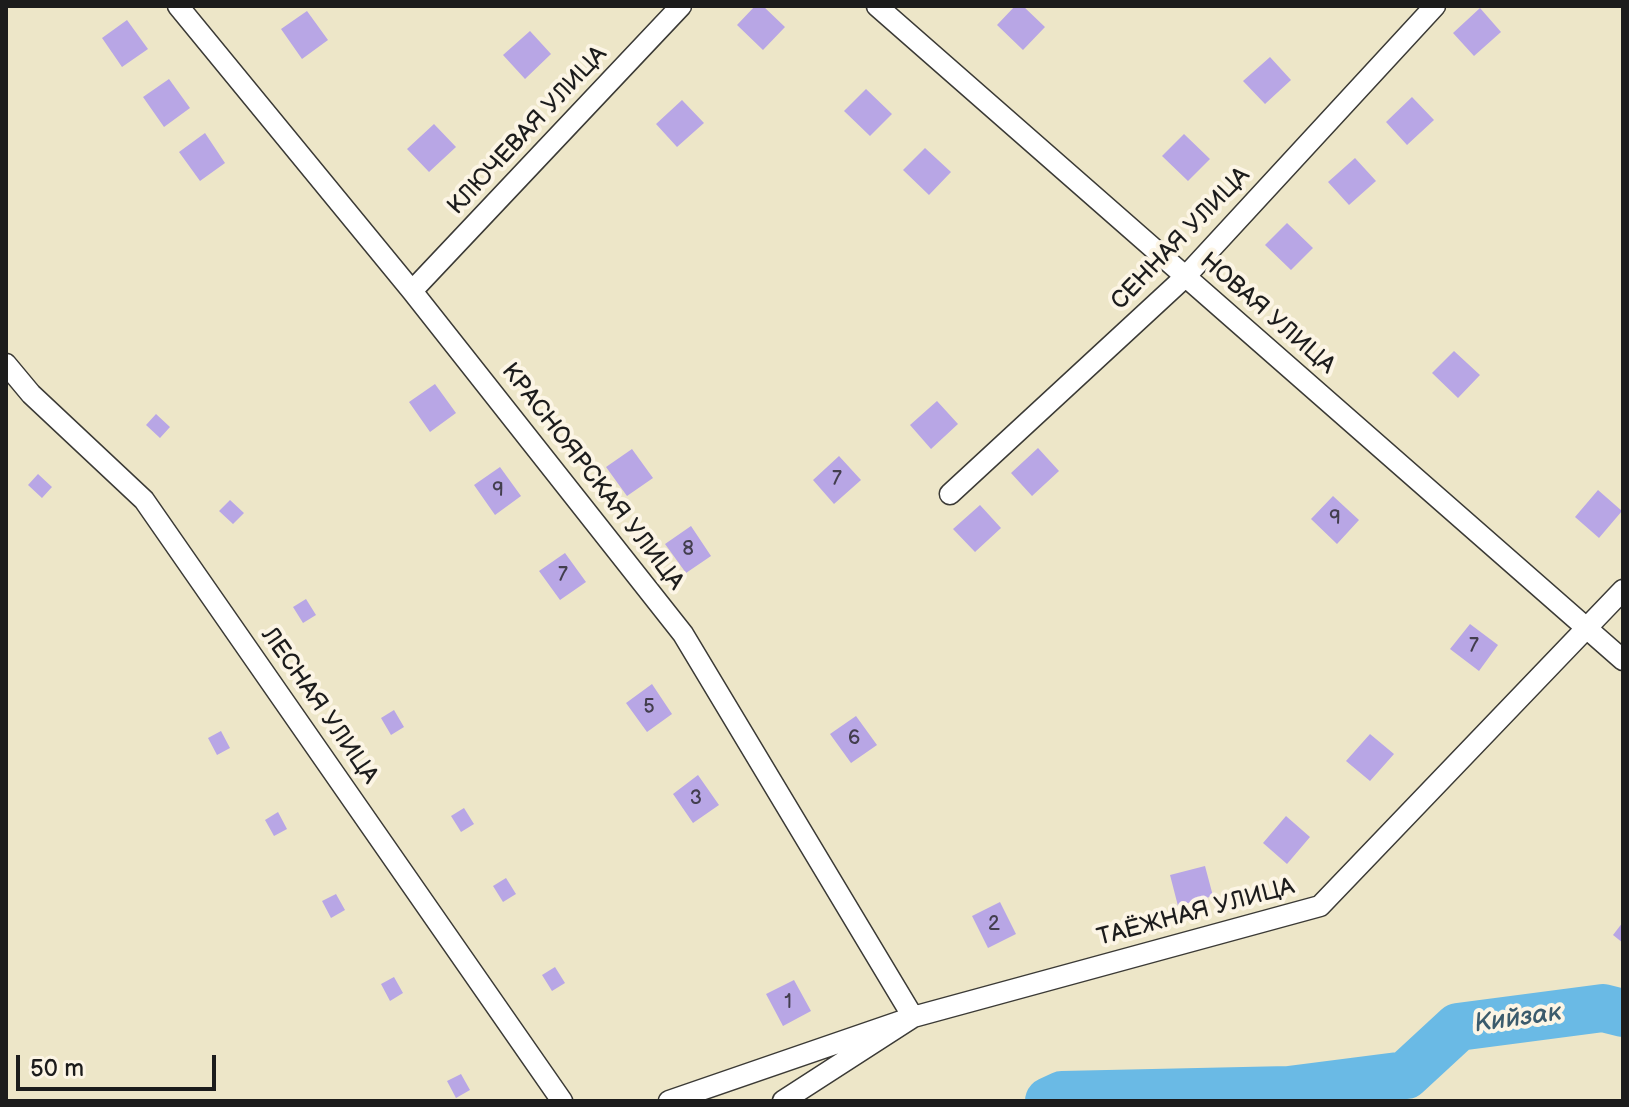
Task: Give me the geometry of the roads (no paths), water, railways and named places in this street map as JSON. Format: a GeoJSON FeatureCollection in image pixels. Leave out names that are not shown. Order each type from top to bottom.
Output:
{"type":"FeatureCollection","features":[{"type":"Feature","properties":{"kind":"street","name":"КРАСНОЯРСКАЯ УЛИЦА"},"geometry":{"type":"LineString","coordinates":[[178,6],[412,291],[683,634],[913,1017]]}},
{"type":"Feature","properties":{"kind":"street","name":"КЛЮЧЕВАЯ УЛИЦА"},"geometry":{"type":"LineString","coordinates":[[412,291],[681,6]]}},
{"type":"Feature","properties":{"kind":"street","name":"НОВАЯ УЛИЦА"},"geometry":{"type":"LineString","coordinates":[[877,6],[1623,660]]}},
{"type":"Feature","properties":{"kind":"street","name":"СЕННАЯ УЛИЦА"},"geometry":{"type":"LineString","coordinates":[[950,494],[1185,277],[1435,6]]}},
{"type":"Feature","properties":{"kind":"street","name":"ЛЕСНАЯ УЛИЦА"},"geometry":{"type":"LineString","coordinates":[[6,364],[31,394],[144,500],[562,1101]]}},
{"type":"Feature","properties":{"kind":"street","name":"ТАЁЖНАЯ УЛИЦА"},"geometry":{"type":"LineString","coordinates":[[669,1101],[913,1017],[1320,906],[1623,590]]}},
{"type":"Feature","properties":{"kind":"street"},"geometry":{"type":"LineString","coordinates":[[783,1101],[913,1017]]}},
{"type":"Feature","properties":{"kind":"waterway","name":"Кийзак"},"geometry":{"type":"LineString","coordinates":[[1049,1101],[1062,1095],[1289,1090],[1406,1075],[1458,1027],[1603,1008],[1623,1013]]}}]}
